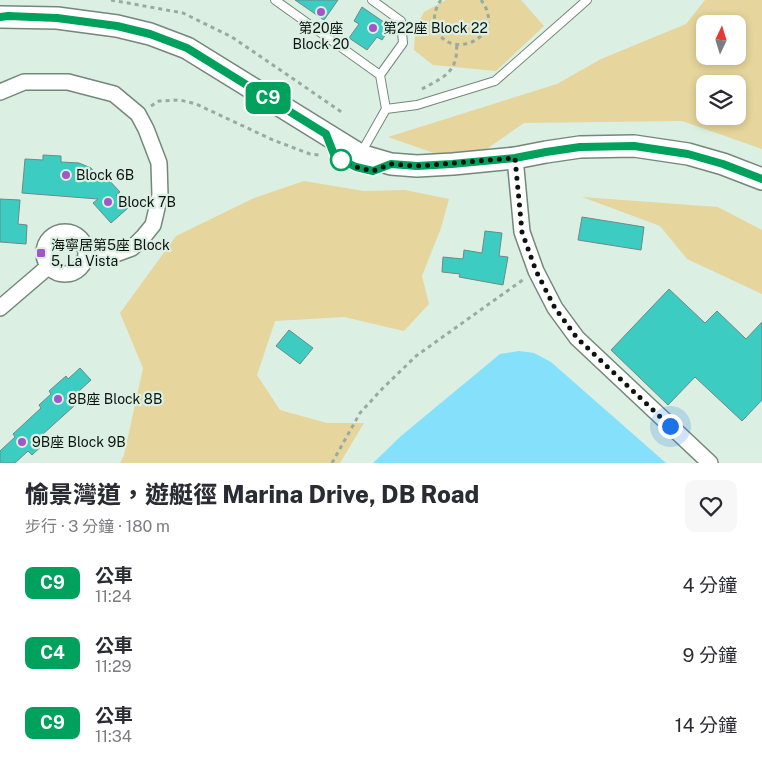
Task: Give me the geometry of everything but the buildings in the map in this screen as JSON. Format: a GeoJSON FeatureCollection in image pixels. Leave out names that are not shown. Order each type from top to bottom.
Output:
{"type":"FeatureCollection","features":[{"type":"Feature","properties":{"kind":"street"},"geometry":{"type":"LineString","coordinates":[[0,17],[57,18],[117,26],[150,34],[187,48],[360,155],[391,164],[417,166],[515,158],[580,147],[634,146],[688,154],[723,164],[762,179]]}},
{"type":"Feature","properties":{"kind":"street"},"geometry":{"type":"LineString","coordinates":[[0,92],[24,82],[68,82],[114,94],[138,114],[159,163],[160,195],[153,225],[132,248],[113,255],[85,249]]}},
{"type":"Feature","properties":{"kind":"street"},"geometry":{"type":"LineString","coordinates":[[515,158],[522,232],[536,271],[555,308],[577,338],[710,463]]}},
{"type":"Feature","properties":{"kind":"street"},"geometry":{"type":"LineString","coordinates":[[66,232],[79,237],[83,242],[86,255],[80,267],[75,271],[61,273],[49,266],[44,254],[45,246],[53,235],[66,232]]}},
{"type":"Feature","properties":{"kind":"street"},"geometry":{"type":"LineString","coordinates":[[0,308],[49,266]]}},
{"type":"Feature","properties":{"kind":"lane"},"geometry":{"type":"LineString","coordinates":[[275,0],[380,75],[386,109],[360,155]]}},
{"type":"Feature","properties":{"kind":"lane"},"geometry":{"type":"LineString","coordinates":[[372,0],[401,21],[403,36],[403,43],[380,75]]}},
{"type":"Feature","properties":{"kind":"lane"},"geometry":{"type":"LineString","coordinates":[[386,109],[417,105],[495,81],[587,0]]}},
{"type":"Feature","properties":{"kind":"lane"},"geometry":{"type":"LineString","coordinates":[[326,134],[335,157],[356,167],[373,171],[391,164]]}},
{"type":"Feature","properties":{"kind":"path"},"geometry":{"type":"LineString","coordinates":[[111,0],[183,14],[232,37],[343,113]]}},
{"type":"Feature","properties":{"kind":"path"},"geometry":{"type":"LineString","coordinates":[[441,0],[434,19],[436,28],[448,42],[457,45],[466,45],[474,42],[486,30],[488,13],[481,0]]}},
{"type":"Feature","properties":{"kind":"path"},"geometry":{"type":"LineString","coordinates":[[417,105],[416,96],[421,89],[443,78],[448,73],[455,62],[457,45]]}},
{"type":"Feature","properties":{"kind":"path"},"geometry":{"type":"LineString","coordinates":[[138,114],[159,101],[180,100],[196,104],[273,140],[310,154],[319,155]]}},
{"type":"Feature","properties":{"kind":"path"},"geometry":{"type":"LineString","coordinates":[[332,463],[360,413],[416,356],[525,278]]}},
{"type":"Feature","properties":{"kind":"shaded area"},"geometry":{"type":"Polygon","coordinates":[[[446,0],[521,0],[544,26],[496,71],[433,65],[414,50],[415,29],[424,12],[446,0]]]}},
{"type":"Feature","properties":{"kind":"shaded area"},"geometry":{"type":"Polygon","coordinates":[[[705,0],[762,0],[762,149],[682,121],[524,123],[465,164],[388,137],[557,84],[601,59],[686,24],[705,0]]]}},
{"type":"Feature","properties":{"kind":"shaded area"},"geometry":{"type":"Polygon","coordinates":[[[304,181],[364,191],[405,190],[449,199],[441,228],[422,276],[429,304],[404,331],[344,317],[275,321],[257,375],[280,410],[327,423],[364,423],[340,463],[120,463],[124,455],[143,368],[120,313],[176,236],[254,198],[304,181]]]}},
{"type":"Feature","properties":{"kind":"shaded area"},"geometry":{"type":"Polygon","coordinates":[[[582,197],[718,207],[762,230],[762,294],[687,259],[660,226],[582,197]]]}},
{"type":"Feature","properties":{"kind":"water"},"geometry":{"type":"Polygon","coordinates":[[[519,351],[534,353],[551,362],[666,463],[373,463],[401,436],[500,354],[519,351]]]}},
{"type":"Feature","properties":{"kind":"bus line","name":"C9"},"geometry":{"type":"LineString","coordinates":[[0,17],[57,18],[117,26],[150,34],[187,48],[326,134],[335,157],[356,167],[373,171],[391,164],[417,166],[452,164],[515,158],[580,147],[634,146],[688,154],[723,164],[762,179]]}},
{"type":"Feature","properties":{"kind":"place","name":"第20座 Block 20"},"geometry":{"type":"Point","coordinates":[321,12]}},
{"type":"Feature","properties":{"kind":"place","name":"第22座 Block 22"},"geometry":{"type":"Point","coordinates":[373,28]}},
{"type":"Feature","properties":{"kind":"place","name":"Block 6B"},"geometry":{"type":"Point","coordinates":[66,175]}},
{"type":"Feature","properties":{"kind":"place","name":"Block 7B"},"geometry":{"type":"Point","coordinates":[108,202]}},
{"type":"Feature","properties":{"kind":"place","name":"海寧居第5座 Block 5, La Vista"},"geometry":{"type":"Point","coordinates":[41,253]}},
{"type":"Feature","properties":{"kind":"place","name":"8B座 Block 8B"},"geometry":{"type":"Point","coordinates":[58,399]}},
{"type":"Feature","properties":{"kind":"place","name":"9B座 Block 9B"},"geometry":{"type":"Point","coordinates":[22,442]}},
{"type":"Feature","properties":{"kind":"route"},"geometry":{"type":"LineString","coordinates":[[341,160],[356,167],[373,171],[391,164],[417,166],[515,158],[522,232],[536,271],[555,308],[577,338],[670,426]]}}]}
